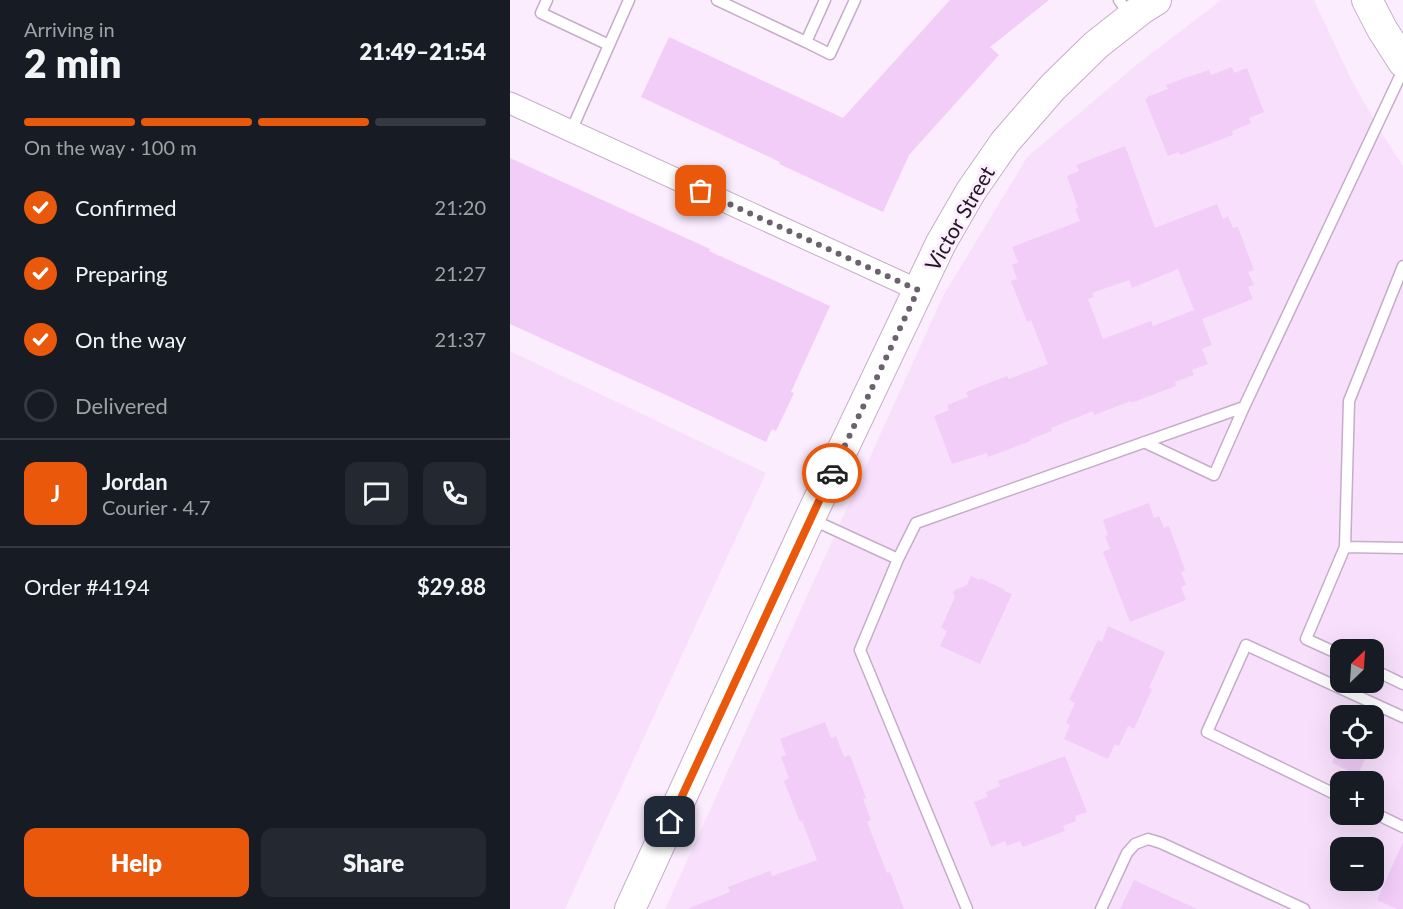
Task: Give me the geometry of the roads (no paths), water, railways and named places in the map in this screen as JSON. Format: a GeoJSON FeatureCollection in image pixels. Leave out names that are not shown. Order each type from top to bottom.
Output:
{"type":"FeatureCollection","features":[{"type":"Feature","properties":{"kind":"street","name":"Victor Street"},"geometry":{"type":"LineString","coordinates":[[630,909],[810,518],[940,243],[971,191],[1005,142],[1053,87],[1096,45],[1125,8],[1156,0]]}},
{"type":"Feature","properties":{"kind":"street"},"geometry":{"type":"LineString","coordinates":[[1367,0],[1403,62]]}},
{"type":"Feature","properties":{"kind":"street"},"geometry":{"type":"LineString","coordinates":[[510,103],[918,290]]}},
{"type":"Feature","properties":{"kind":"lane"},"geometry":{"type":"LineString","coordinates":[[548,0],[541,13],[609,45]]}},
{"type":"Feature","properties":{"kind":"lane"},"geometry":{"type":"LineString","coordinates":[[571,131],[629,0]]}},
{"type":"Feature","properties":{"kind":"lane"},"geometry":{"type":"LineString","coordinates":[[717,0],[830,54],[855,0]]}},
{"type":"Feature","properties":{"kind":"lane"},"geometry":{"type":"LineString","coordinates":[[806,42],[825,0]]}},
{"type":"Feature","properties":{"kind":"lane"},"geometry":{"type":"LineString","coordinates":[[1144,442],[1214,475],[1403,70]]}},
{"type":"Feature","properties":{"kind":"lane"},"geometry":{"type":"LineString","coordinates":[[1330,650],[1306,639],[1345,547],[1349,401],[1403,266]]}},
{"type":"Feature","properties":{"kind":"lane"},"geometry":{"type":"LineString","coordinates":[[967,909],[860,650],[898,559],[916,523],[1244,407]]}},
{"type":"Feature","properties":{"kind":"lane"},"geometry":{"type":"LineString","coordinates":[[810,518],[898,559]]}},
{"type":"Feature","properties":{"kind":"lane"},"geometry":{"type":"LineString","coordinates":[[1345,547],[1403,548]]}},
{"type":"Feature","properties":{"kind":"lane"},"geometry":{"type":"LineString","coordinates":[[1330,792],[1207,732],[1246,645],[1403,717]]}},
{"type":"Feature","properties":{"kind":"lane"},"geometry":{"type":"LineString","coordinates":[[1384,675],[1403,684]]}},
{"type":"Feature","properties":{"kind":"lane"},"geometry":{"type":"LineString","coordinates":[[1384,818],[1403,827]]}},
{"type":"Feature","properties":{"kind":"lane"},"geometry":{"type":"LineString","coordinates":[[1101,909],[1127,853],[1135,844],[1148,839],[1304,909]]}}]}
